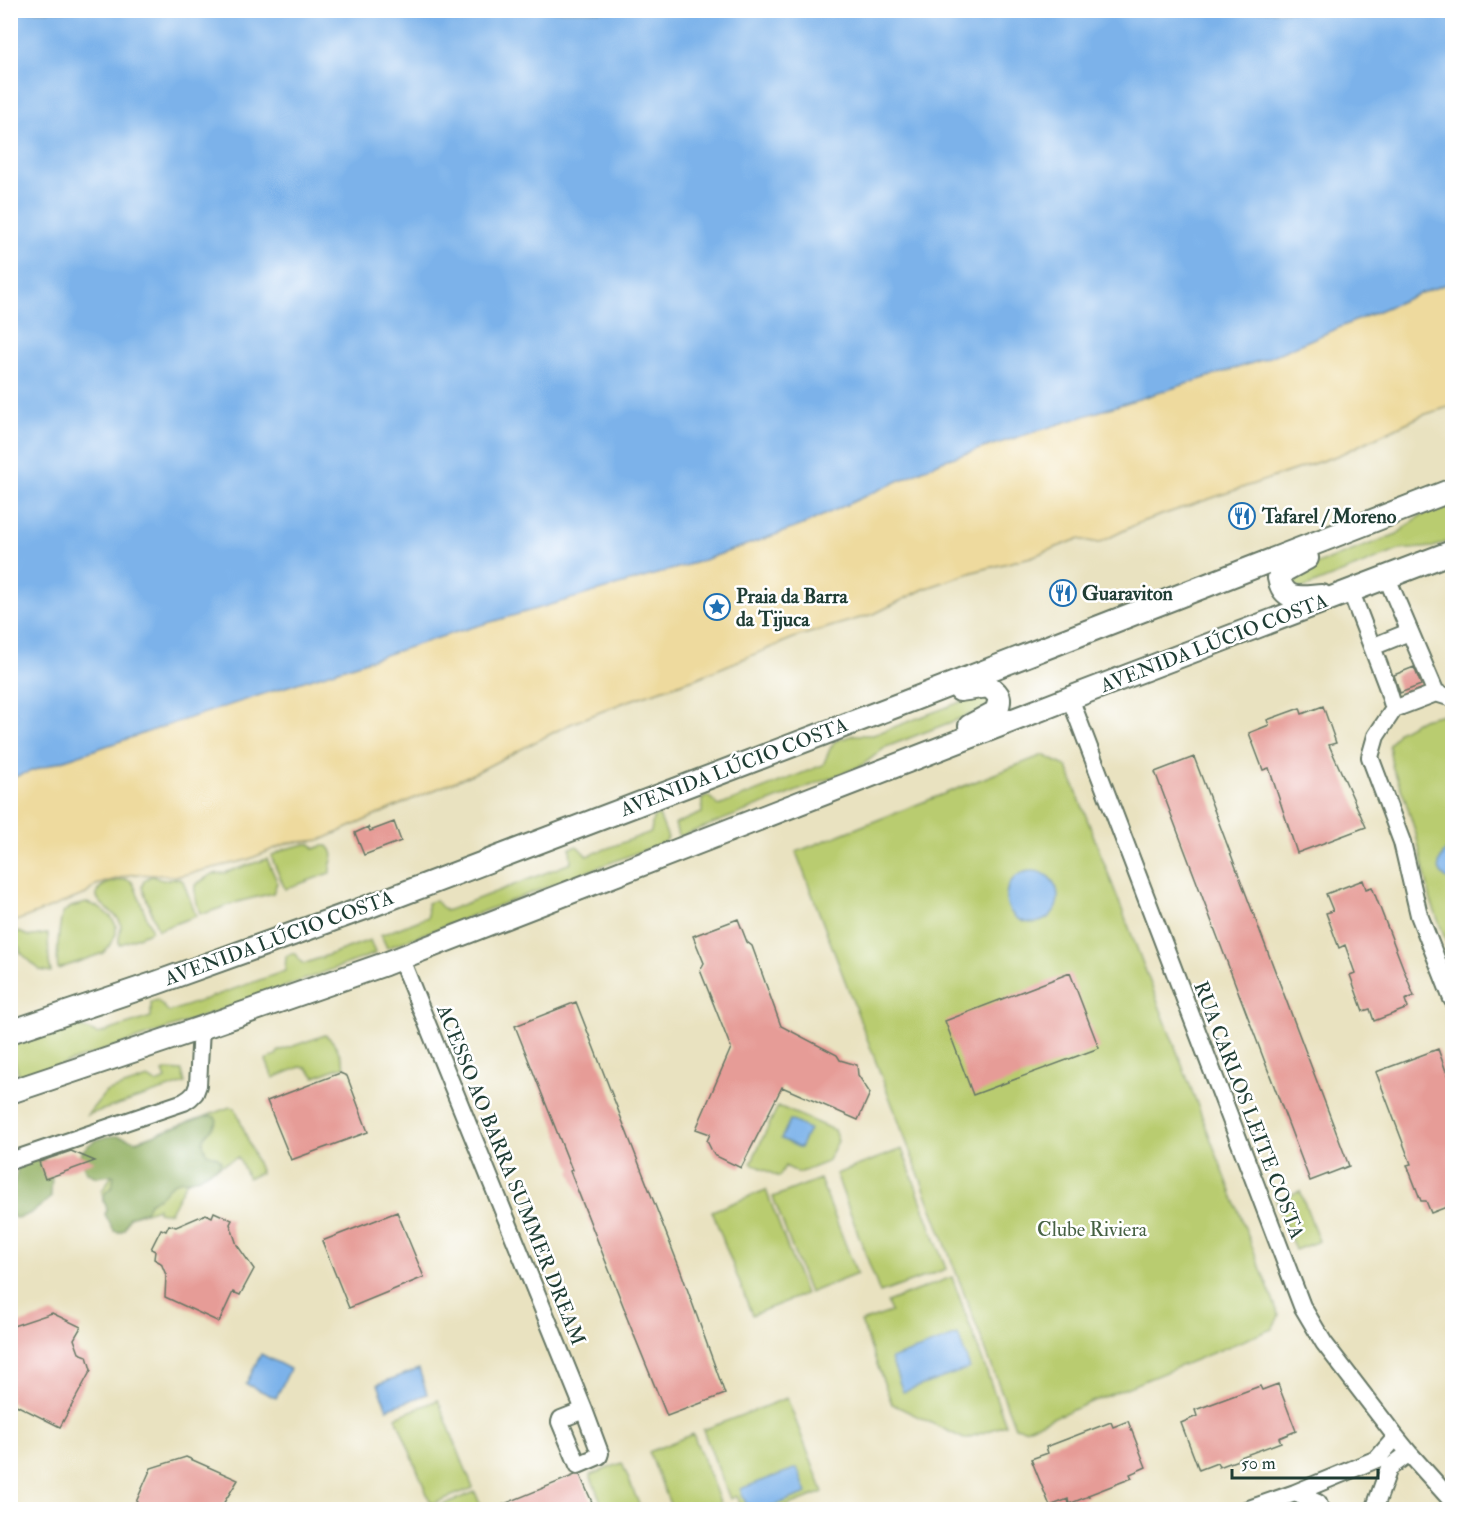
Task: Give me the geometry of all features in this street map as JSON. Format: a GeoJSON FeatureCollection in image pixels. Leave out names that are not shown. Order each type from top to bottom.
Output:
{"type":"FeatureCollection","features":[{"type":"Feature","properties":{"kind":"main road","name":"AVENIDA LÚCIO COSTA"},"geometry":{"type":"LineString","coordinates":[[10,1032],[156,983],[365,908],[901,704],[1452,490]]}},
{"type":"Feature","properties":{"kind":"main road"},"geometry":{"type":"LineString","coordinates":[[1347,593],[1296,597],[1287,595],[1281,587],[1279,578],[1284,571],[1385,517]]}},
{"type":"Feature","properties":{"kind":"main road","name":"AVENIDA LÚCIO COSTA"},"geometry":{"type":"LineString","coordinates":[[10,1092],[385,964],[1452,552]]}},
{"type":"Feature","properties":{"kind":"main road"},"geometry":{"type":"LineString","coordinates":[[901,704],[973,687],[988,686],[997,692],[1000,700],[996,712],[906,762]]}},
{"type":"Feature","properties":{"kind":"street"},"geometry":{"type":"LineString","coordinates":[[1387,578],[1409,632],[1444,695],[1394,709],[1376,736],[1370,758],[1402,842],[1419,915],[1452,999]]}},
{"type":"Feature","properties":{"kind":"street"},"geometry":{"type":"LineString","coordinates":[[1347,593],[1372,647],[1394,709]]}},
{"type":"Feature","properties":{"kind":"street"},"geometry":{"type":"LineString","coordinates":[[1372,647],[1409,632]]}},
{"type":"Feature","properties":{"kind":"street","name":"RUA CARLOS LEITE COSTA"},"geometry":{"type":"LineString","coordinates":[[1070,698],[1302,1306],[1324,1344],[1409,1453],[1452,1501]]}},
{"type":"Feature","properties":{"kind":"street","name":"ACESSO AO BARRA SUMMER DREAM"},"geometry":{"type":"LineString","coordinates":[[400,957],[584,1410]]}},
{"type":"Feature","properties":{"kind":"street"},"geometry":{"type":"LineString","coordinates":[[10,1161],[190,1098],[198,1085],[201,1028]]}},
{"type":"Feature","properties":{"kind":"street"},"geometry":{"type":"LineString","coordinates":[[1246,1509],[1377,1459],[1396,1437]]}},
{"type":"Feature","properties":{"kind":"street"},"geometry":{"type":"LineString","coordinates":[[1374,1509],[1389,1468],[1409,1453]]}},
{"type":"Feature","properties":{"kind":"street"},"geometry":{"type":"LineString","coordinates":[[1294,1492],[1318,1503],[1321,1509]]}},
{"type":"Feature","properties":{"kind":"green space"},"geometry":{"type":"Polygon","coordinates":[[[1452,503],[1452,540],[1433,547],[1399,550],[1301,589],[1291,583],[1293,573],[1397,534],[1420,516],[1452,503]]]}},
{"type":"Feature","properties":{"kind":"green space"},"geometry":{"type":"Polygon","coordinates":[[[979,695],[986,697],[990,704],[985,709],[886,747],[861,766],[678,836],[675,824],[702,813],[702,799],[708,796],[719,806],[823,765],[835,741],[854,735],[873,735],[979,695]]]}},
{"type":"Feature","properties":{"kind":"green space"},"geometry":{"type":"Polygon","coordinates":[[[1444,714],[1452,716],[1452,957],[1431,901],[1416,834],[1392,766],[1389,745],[1398,732],[1422,719],[1444,714]]]}},
{"type":"Feature","properties":{"kind":"green space","name":"Clube Riviera"},"geometry":{"type":"Polygon","coordinates":[[[1043,755],[1067,767],[1279,1316],[1272,1329],[1025,1429],[1015,1427],[796,852],[1043,755]]]}},
{"type":"Feature","properties":{"kind":"green space"},"geometry":{"type":"Polygon","coordinates":[[[659,815],[668,838],[665,842],[387,948],[381,935],[428,917],[427,903],[435,900],[446,911],[571,863],[570,848],[577,846],[587,856],[651,832],[653,817],[659,815]]]}},
{"type":"Feature","properties":{"kind":"green space"},"geometry":{"type":"Polygon","coordinates":[[[311,844],[314,849],[328,846],[333,856],[330,873],[285,889],[271,856],[285,849],[311,844]]]}},
{"type":"Feature","properties":{"kind":"green space"},"geometry":{"type":"Polygon","coordinates":[[[267,859],[277,883],[273,893],[200,913],[195,885],[212,874],[224,873],[267,859]]]}},
{"type":"Feature","properties":{"kind":"green space"},"geometry":{"type":"Polygon","coordinates":[[[152,876],[162,880],[176,878],[183,881],[196,916],[158,930],[142,887],[145,880],[152,876]]]}},
{"type":"Feature","properties":{"kind":"green space"},"geometry":{"type":"Polygon","coordinates":[[[125,879],[134,885],[152,931],[119,945],[120,922],[100,902],[97,894],[104,885],[125,879]]]}},
{"type":"Feature","properties":{"kind":"green space"},"geometry":{"type":"Polygon","coordinates":[[[87,903],[98,907],[111,917],[116,925],[116,934],[103,953],[58,969],[58,939],[62,916],[69,908],[87,903]]]}},
{"type":"Feature","properties":{"kind":"green space"},"geometry":{"type":"Polygon","coordinates":[[[16,931],[29,936],[48,934],[51,972],[40,970],[20,952],[20,948],[11,940],[11,936],[16,931]]]}},
{"type":"Feature","properties":{"kind":"green space"},"geometry":{"type":"Polygon","coordinates":[[[370,940],[374,954],[213,1013],[20,1079],[10,1045],[70,1024],[98,1034],[151,1017],[151,1002],[157,1000],[169,1012],[285,971],[286,956],[294,953],[303,964],[370,940]]]}},
{"type":"Feature","properties":{"kind":"green space"},"geometry":{"type":"Polygon","coordinates":[[[325,1035],[335,1045],[345,1067],[315,1077],[307,1068],[300,1067],[273,1078],[266,1060],[279,1051],[325,1035]]]}},
{"type":"Feature","properties":{"kind":"green space"},"geometry":{"type":"Polygon","coordinates":[[[182,1071],[185,1083],[87,1115],[106,1092],[148,1078],[156,1083],[166,1079],[163,1072],[182,1071]]]}},
{"type":"Feature","properties":{"kind":"green space"},"geometry":{"type":"Polygon","coordinates":[[[778,1106],[834,1130],[838,1141],[827,1162],[799,1173],[785,1166],[779,1177],[751,1163],[778,1106]]]}},
{"type":"Feature","properties":{"kind":"green space"},"geometry":{"type":"Polygon","coordinates":[[[230,1107],[235,1108],[261,1173],[248,1178],[238,1157],[186,1182],[170,1212],[158,1212],[158,1208],[129,1217],[124,1230],[114,1231],[105,1214],[107,1210],[102,1191],[133,1141],[230,1107]]]}},
{"type":"Feature","properties":{"kind":"green space"},"geometry":{"type":"Polygon","coordinates":[[[210,1116],[217,1120],[204,1138],[204,1147],[207,1153],[218,1157],[221,1161],[220,1165],[195,1179],[173,1183],[161,1196],[149,1203],[145,1211],[129,1217],[124,1230],[114,1231],[105,1214],[107,1211],[103,1201],[105,1193],[112,1187],[114,1176],[96,1177],[86,1172],[79,1156],[87,1146],[98,1139],[110,1136],[137,1141],[210,1116]]]}},
{"type":"Feature","properties":{"kind":"green space"},"geometry":{"type":"Polygon","coordinates":[[[902,1149],[946,1269],[880,1293],[836,1174],[902,1149]]]}},
{"type":"Feature","properties":{"kind":"green space"},"geometry":{"type":"Polygon","coordinates":[[[41,1156],[51,1171],[51,1197],[30,1213],[15,1218],[10,1213],[10,1187],[15,1182],[18,1164],[41,1156]]]}},
{"type":"Feature","properties":{"kind":"green space"},"geometry":{"type":"Polygon","coordinates":[[[820,1179],[857,1274],[809,1293],[773,1197],[820,1179]]]}},
{"type":"Feature","properties":{"kind":"green space"},"geometry":{"type":"Polygon","coordinates":[[[766,1190],[805,1294],[752,1315],[712,1211],[766,1190]]]}},
{"type":"Feature","properties":{"kind":"green space"},"geometry":{"type":"Polygon","coordinates":[[[1300,1191],[1319,1241],[1295,1250],[1276,1200],[1300,1191]]]}},
{"type":"Feature","properties":{"kind":"green space"},"geometry":{"type":"Polygon","coordinates":[[[952,1277],[1006,1425],[964,1439],[892,1404],[861,1322],[891,1312],[887,1302],[952,1277]]]}},
{"type":"Feature","properties":{"kind":"green space"},"geometry":{"type":"Polygon","coordinates":[[[787,1398],[823,1492],[779,1509],[742,1509],[737,1496],[730,1499],[703,1430],[787,1398]]]}},
{"type":"Feature","properties":{"kind":"green space"},"geometry":{"type":"Polygon","coordinates":[[[438,1400],[473,1488],[431,1504],[396,1417],[438,1400]]]}},
{"type":"Feature","properties":{"kind":"green space"},"geometry":{"type":"Polygon","coordinates":[[[693,1434],[723,1509],[672,1509],[649,1452],[693,1434]]]}},
{"type":"Feature","properties":{"kind":"green space"},"geometry":{"type":"Polygon","coordinates":[[[622,1463],[641,1509],[604,1509],[590,1475],[622,1463]]]}},
{"type":"Feature","properties":{"kind":"green space"},"geometry":{"type":"Polygon","coordinates":[[[475,1492],[482,1509],[431,1509],[475,1492]]]}},
{"type":"Feature","properties":{"kind":"sand","name":"Praia da Barra da Tijuca"},"geometry":{"type":"Polygon","coordinates":[[[1452,282],[1452,406],[1423,415],[1339,455],[1141,522],[1099,543],[1078,539],[1031,557],[973,572],[924,589],[874,614],[796,637],[697,678],[625,702],[568,725],[475,773],[321,840],[288,843],[247,860],[179,876],[133,874],[96,885],[86,894],[11,923],[11,778],[453,633],[698,562],[800,526],[942,461],[1265,359],[1452,282]]]}},
{"type":"Feature","properties":{"kind":"water"},"geometry":{"type":"Polygon","coordinates":[[[10,11],[1452,11],[1452,282],[1265,359],[942,461],[800,526],[698,562],[453,633],[11,778],[10,11]]]}},
{"type":"Feature","properties":{"kind":"water"},"geometry":{"type":"Polygon","coordinates":[[[1452,842],[1452,882],[1441,873],[1439,863],[1452,842]]]}},
{"type":"Feature","properties":{"kind":"water"},"geometry":{"type":"Polygon","coordinates":[[[1032,871],[1042,873],[1050,879],[1056,887],[1058,897],[1056,907],[1050,915],[1042,921],[1032,923],[1022,921],[1014,915],[1008,907],[1006,897],[1008,887],[1014,879],[1022,873],[1032,871]]]}},
{"type":"Feature","properties":{"kind":"water"},"geometry":{"type":"Polygon","coordinates":[[[790,1120],[809,1129],[800,1148],[781,1139],[790,1120]]]}},
{"type":"Feature","properties":{"kind":"water"},"geometry":{"type":"Polygon","coordinates":[[[958,1335],[970,1368],[903,1392],[891,1359],[958,1335]]]}},
{"type":"Feature","properties":{"kind":"water"},"geometry":{"type":"Polygon","coordinates":[[[261,1354],[290,1369],[276,1398],[246,1384],[261,1354]]]}},
{"type":"Feature","properties":{"kind":"water"},"geometry":{"type":"Polygon","coordinates":[[[419,1369],[427,1394],[387,1409],[378,1384],[419,1369]]]}},
{"type":"Feature","properties":{"kind":"water"},"geometry":{"type":"Polygon","coordinates":[[[797,1468],[807,1493],[764,1509],[748,1509],[740,1489],[797,1468]]]}},
{"type":"Feature","properties":{"kind":"building"},"geometry":{"type":"Polygon","coordinates":[[[1414,667],[1421,685],[1400,693],[1394,675],[1414,667]]]}},
{"type":"Feature","properties":{"kind":"building"},"geometry":{"type":"Polygon","coordinates":[[[1323,706],[1336,743],[1329,745],[1366,827],[1297,853],[1269,768],[1263,770],[1249,733],[1269,725],[1267,720],[1300,708],[1302,714],[1323,706]]]}},
{"type":"Feature","properties":{"kind":"building"},"geometry":{"type":"Polygon","coordinates":[[[1194,757],[1349,1166],[1310,1181],[1155,772],[1194,757]]]}},
{"type":"Feature","properties":{"kind":"building"},"geometry":{"type":"Polygon","coordinates":[[[394,822],[401,841],[364,855],[355,833],[368,827],[370,831],[394,822]]]}},
{"type":"Feature","properties":{"kind":"building"},"geometry":{"type":"Polygon","coordinates":[[[1363,880],[1366,889],[1372,887],[1414,996],[1405,1000],[1408,1008],[1374,1021],[1370,1009],[1363,1011],[1350,975],[1355,973],[1345,945],[1339,948],[1326,913],[1333,911],[1326,894],[1363,880]]]}},
{"type":"Feature","properties":{"kind":"building"},"geometry":{"type":"Polygon","coordinates":[[[738,919],[747,942],[752,946],[781,1026],[837,1055],[840,1060],[857,1065],[858,1075],[870,1093],[858,1120],[782,1087],[741,1168],[714,1155],[707,1141],[710,1134],[696,1129],[731,1048],[700,970],[704,963],[693,936],[738,919]]]}},
{"type":"Feature","properties":{"kind":"building"},"geometry":{"type":"Polygon","coordinates":[[[1070,973],[1099,1048],[973,1095],[945,1021],[1070,973]]]}},
{"type":"Feature","properties":{"kind":"building"},"geometry":{"type":"Polygon","coordinates":[[[576,1002],[680,1269],[725,1394],[667,1416],[515,1026],[576,1002]]]}},
{"type":"Feature","properties":{"kind":"building"},"geometry":{"type":"Polygon","coordinates":[[[1438,1049],[1452,1088],[1452,1205],[1431,1213],[1426,1201],[1421,1201],[1407,1165],[1411,1164],[1376,1072],[1438,1049]]]}},
{"type":"Feature","properties":{"kind":"building"},"geometry":{"type":"Polygon","coordinates":[[[340,1073],[347,1076],[368,1132],[291,1160],[267,1101],[340,1073]]]}},
{"type":"Feature","properties":{"kind":"building"},"geometry":{"type":"Polygon","coordinates":[[[71,1151],[95,1161],[45,1179],[39,1162],[71,1151]]]}},
{"type":"Feature","properties":{"kind":"building"},"geometry":{"type":"Polygon","coordinates":[[[214,1212],[232,1220],[230,1224],[237,1245],[254,1269],[240,1295],[233,1292],[219,1322],[165,1297],[166,1275],[161,1263],[154,1259],[155,1251],[151,1249],[161,1229],[166,1231],[169,1225],[176,1227],[206,1214],[212,1217],[214,1212]]]}},
{"type":"Feature","properties":{"kind":"building"},"geometry":{"type":"Polygon","coordinates":[[[397,1212],[424,1277],[349,1308],[322,1241],[397,1212]]]}},
{"type":"Feature","properties":{"kind":"building"},"geometry":{"type":"Polygon","coordinates":[[[52,1313],[81,1327],[74,1339],[79,1353],[87,1356],[91,1370],[60,1427],[10,1402],[10,1327],[52,1313]]]}},
{"type":"Feature","properties":{"kind":"building"},"geometry":{"type":"Polygon","coordinates":[[[1278,1384],[1296,1431],[1279,1438],[1281,1442],[1238,1458],[1238,1460],[1219,1467],[1217,1463],[1199,1470],[1181,1423],[1197,1416],[1195,1410],[1260,1386],[1262,1390],[1278,1384]]]}},
{"type":"Feature","properties":{"kind":"building"},"geometry":{"type":"Polygon","coordinates":[[[1128,1421],[1146,1467],[1130,1474],[1132,1478],[1089,1496],[1069,1504],[1068,1499],[1050,1506],[1031,1459],[1048,1453],[1046,1447],[1111,1422],[1113,1427],[1128,1421]]]}},
{"type":"Feature","properties":{"kind":"building"},"geometry":{"type":"Polygon","coordinates":[[[186,1457],[238,1480],[220,1509],[133,1509],[151,1468],[186,1457]]]}},
{"type":"Feature","properties":{"kind":"building"},"geometry":{"type":"Polygon","coordinates":[[[575,1475],[580,1475],[595,1509],[492,1509],[575,1475]]]}},
{"type":"Feature","properties":{"kind":"place","name":"Tafarel / Moreno"},"geometry":{"type":"Point","coordinates":[1242,516]}},
{"type":"Feature","properties":{"kind":"place","name":"Guaraviton"},"geometry":{"type":"Point","coordinates":[1063,593]}},
{"type":"Feature","properties":{"kind":"place","name":"Praia da Barra da Tijuca"},"geometry":{"type":"Point","coordinates":[717,607]}}]}
